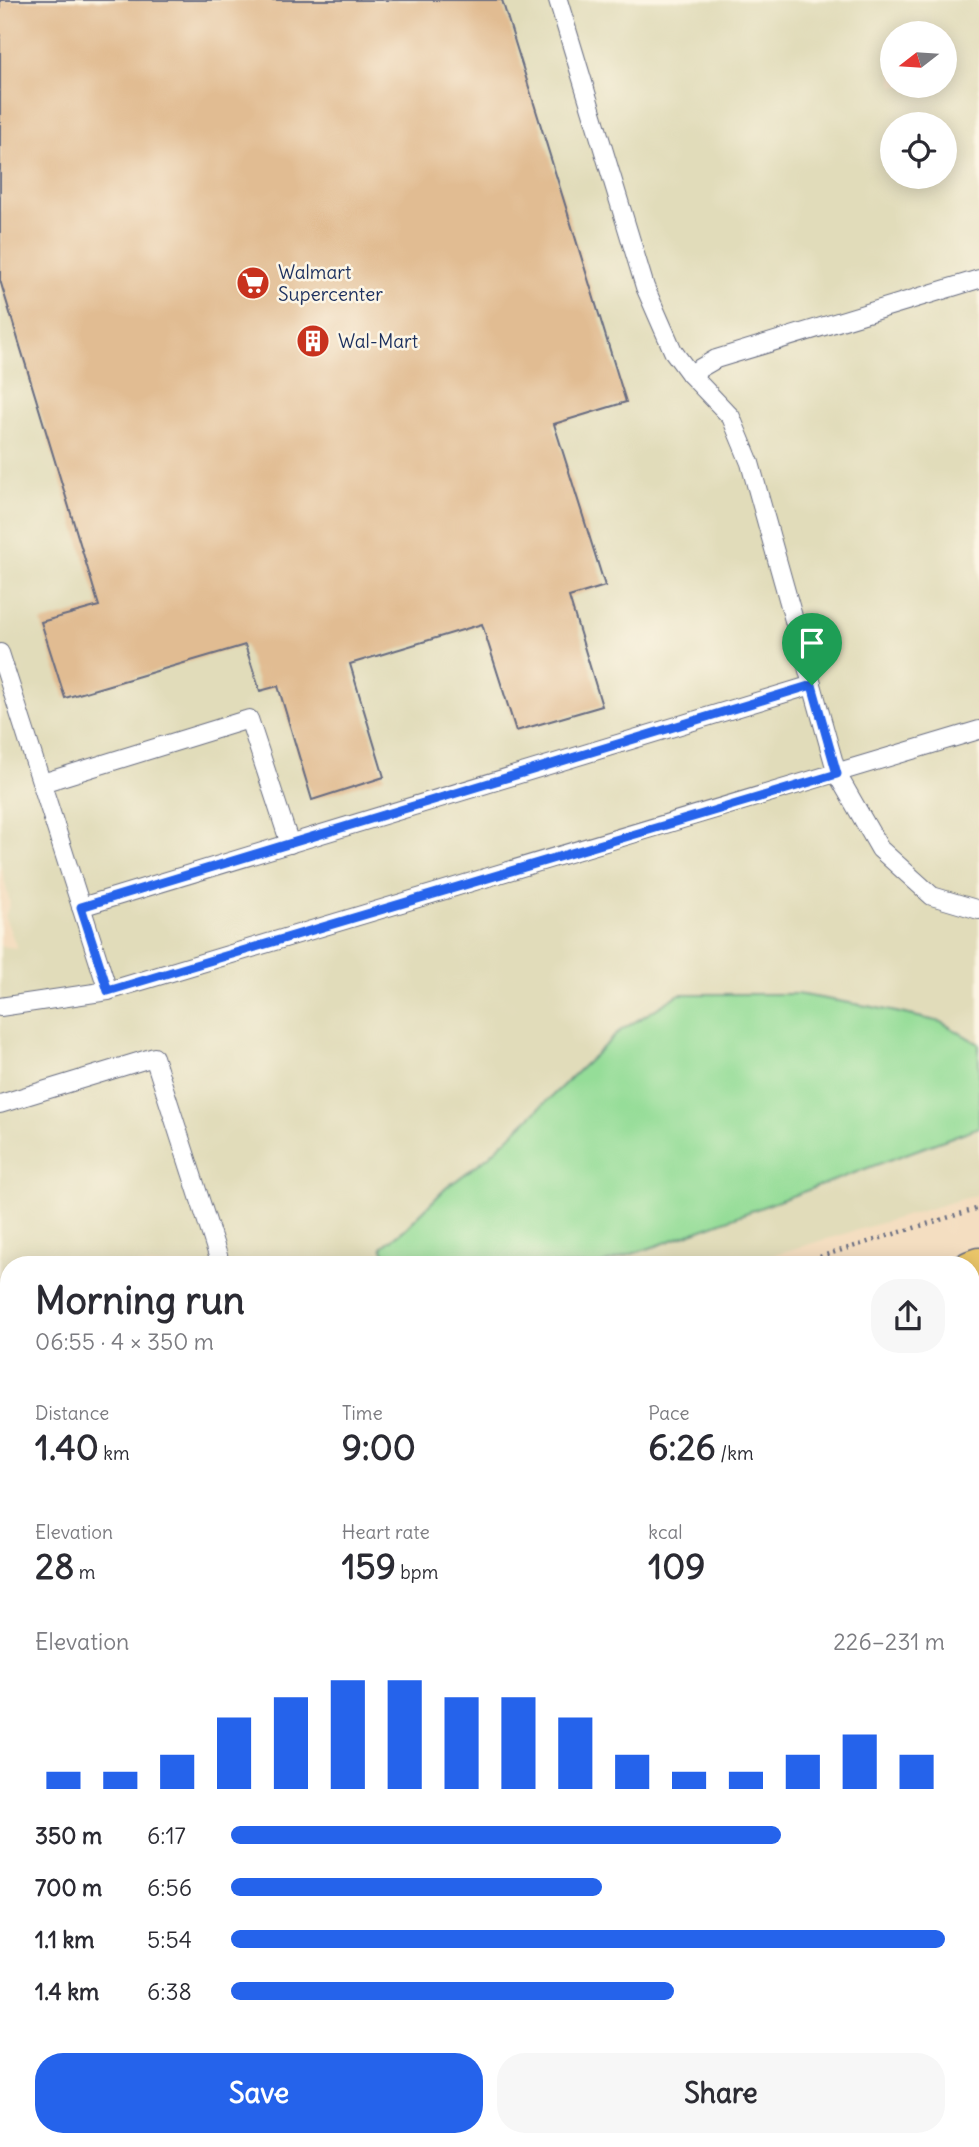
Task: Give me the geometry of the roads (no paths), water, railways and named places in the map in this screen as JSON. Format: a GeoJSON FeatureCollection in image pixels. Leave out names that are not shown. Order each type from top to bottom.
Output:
{"type":"FeatureCollection","features":[{"type":"Feature","properties":{"kind":"lane"},"geometry":{"type":"LineString","coordinates":[[558,0],[645,287],[673,351],[690,374],[731,417],[750,463],[837,774],[880,849],[932,896],[979,910]]}},
{"type":"Feature","properties":{"kind":"lane"},"geometry":{"type":"LineString","coordinates":[[690,374],[716,359],[979,279]]}},
{"type":"Feature","properties":{"kind":"lane"},"geometry":{"type":"LineString","coordinates":[[0,653],[108,991]]}},
{"type":"Feature","properties":{"kind":"lane"},"geometry":{"type":"LineString","coordinates":[[81,907],[812,685]]}},
{"type":"Feature","properties":{"kind":"lane"},"geometry":{"type":"LineString","coordinates":[[42,783],[249,719],[290,844]]}},
{"type":"Feature","properties":{"kind":"lane"},"geometry":{"type":"LineString","coordinates":[[0,1007],[108,991],[979,730]]}},
{"type":"Feature","properties":{"kind":"lane"},"geometry":{"type":"LineString","coordinates":[[0,1104],[154,1057],[218,1256]]}},
{"type":"Feature","properties":{"kind":"place","name":"Walmart Supercenter"},"geometry":{"type":"Point","coordinates":[253,283]}},
{"type":"Feature","properties":{"kind":"place","name":"Wal-Mart"},"geometry":{"type":"Point","coordinates":[313,341]}}]}
